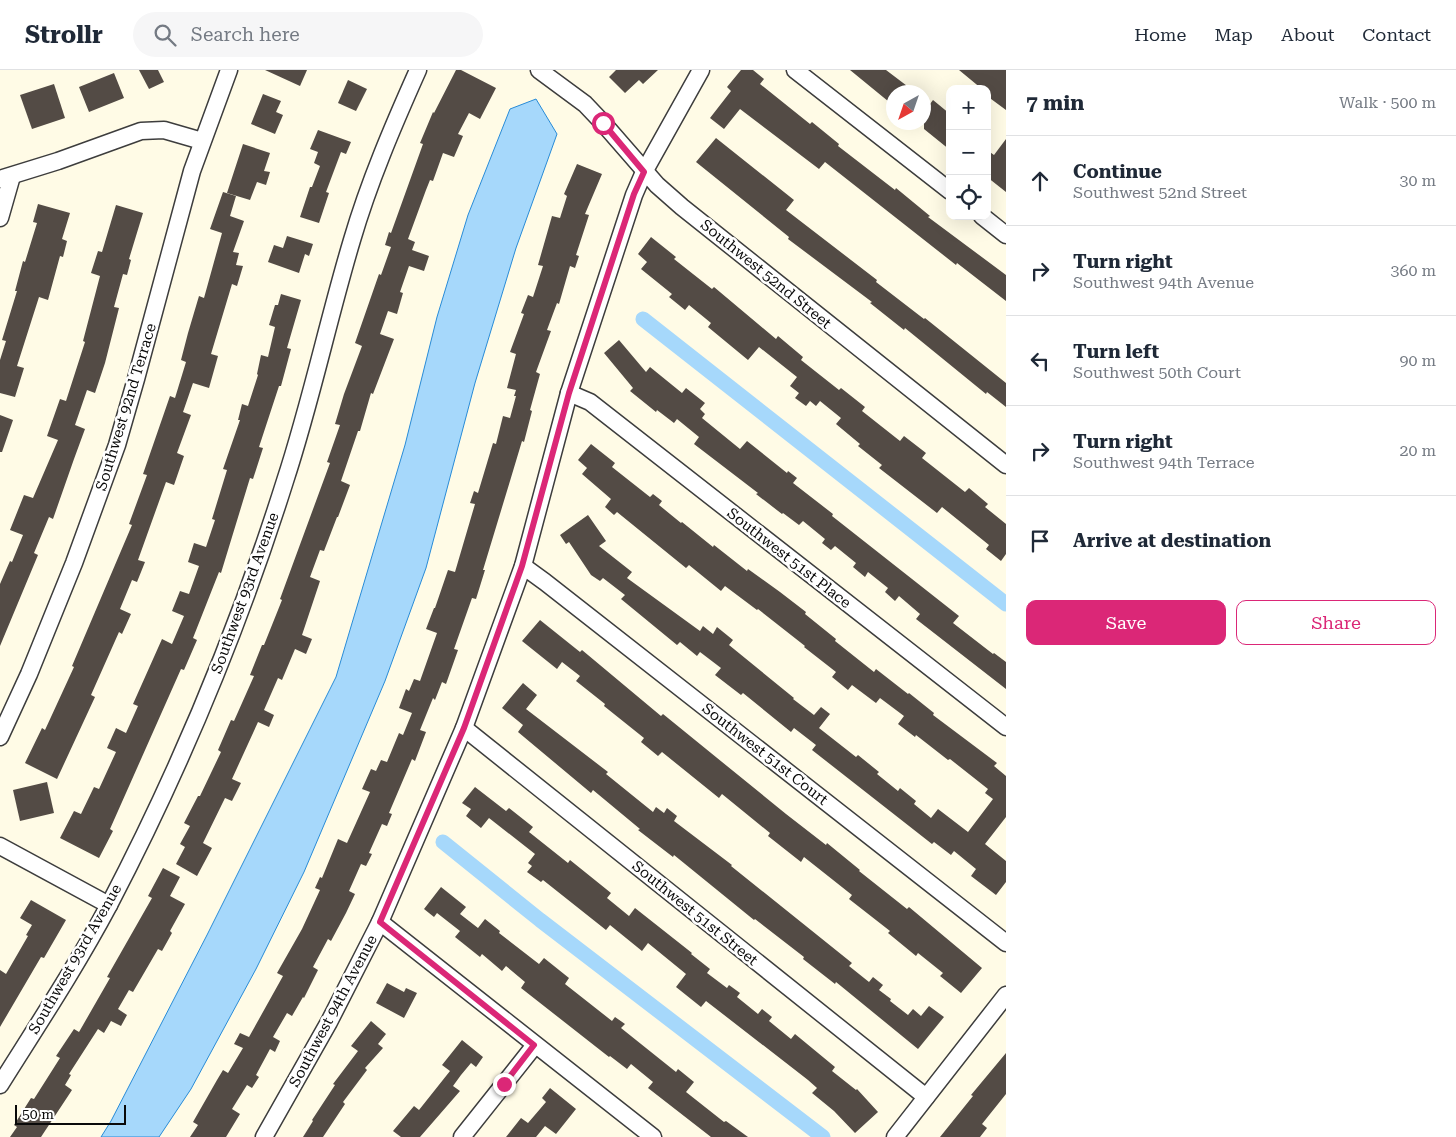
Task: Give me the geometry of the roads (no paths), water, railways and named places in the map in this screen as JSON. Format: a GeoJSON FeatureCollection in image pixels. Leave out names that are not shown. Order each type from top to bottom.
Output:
{"type":"FeatureCollection","features":[{"type":"Feature","properties":{"kind":"street","name":"Southwest 92nd Terrace"},"geometry":{"type":"LineString","coordinates":[[0,737],[29,674],[74,563],[117,445],[192,171],[229,70]]}},
{"type":"Feature","properties":{"kind":"street","name":"Southwest 93rd Avenue"},"geometry":{"type":"LineString","coordinates":[[0,1085],[109,905],[192,731],[250,586],[286,479],[352,239],[376,171],[418,70]]}},
{"type":"Feature","properties":{"kind":"street","name":"Southwest 52nd Street"},"geometry":{"type":"LineString","coordinates":[[539,70],[585,104],[644,172],[676,202],[1006,465]]}},
{"type":"Feature","properties":{"kind":"street","name":"Southwest 94th Avenue"},"geometry":{"type":"LineString","coordinates":[[264,1137],[328,1022],[380,922],[464,728],[522,566],[569,393],[634,194],[644,172],[701,70]]}},
{"type":"Feature","properties":{"kind":"street"},"geometry":{"type":"LineString","coordinates":[[795,70],[946,188]]}},
{"type":"Feature","properties":{"kind":"street"},"geometry":{"type":"LineString","coordinates":[[0,218],[6,178],[141,131],[164,130],[202,141]]}},
{"type":"Feature","properties":{"kind":"street"},"geometry":{"type":"LineString","coordinates":[[987,220],[1006,235]]}},
{"type":"Feature","properties":{"kind":"street","name":"Southwest 51st Place"},"geometry":{"type":"LineString","coordinates":[[569,393],[590,402],[1006,727]]}},
{"type":"Feature","properties":{"kind":"street","name":"Southwest 51st Court"},"geometry":{"type":"LineString","coordinates":[[522,566],[545,582],[1006,943]]}},
{"type":"Feature","properties":{"kind":"street","name":"Southwest 51st Street"},"geometry":{"type":"LineString","coordinates":[[464,728],[926,1097]]}},
{"type":"Feature","properties":{"kind":"street"},"geometry":{"type":"LineString","coordinates":[[0,846],[109,905]]}},
{"type":"Feature","properties":{"kind":"street"},"geometry":{"type":"LineString","coordinates":[[380,922],[653,1137]]}},
{"type":"Feature","properties":{"kind":"street"},"geometry":{"type":"LineString","coordinates":[[895,1137],[1006,995]]}},
{"type":"Feature","properties":{"kind":"street"},"geometry":{"type":"LineString","coordinates":[[462,1137],[534,1045]]}},
{"type":"Feature","properties":{"kind":"water"},"geometry":{"type":"Polygon","coordinates":[[[536,99],[557,134],[516,248],[475,383],[426,568],[385,681],[304,872],[256,969],[191,1089],[159,1137],[101,1137],[207,935],[336,677],[405,445],[437,317],[468,215],[510,109],[536,99]]]}},
{"type":"Feature","properties":{"kind":"waterway"},"geometry":{"type":"LineString","coordinates":[[643,319],[1006,604]]}},
{"type":"Feature","properties":{"kind":"waterway"},"geometry":{"type":"LineString","coordinates":[[443,842],[540,920],[823,1137]]}}]}
